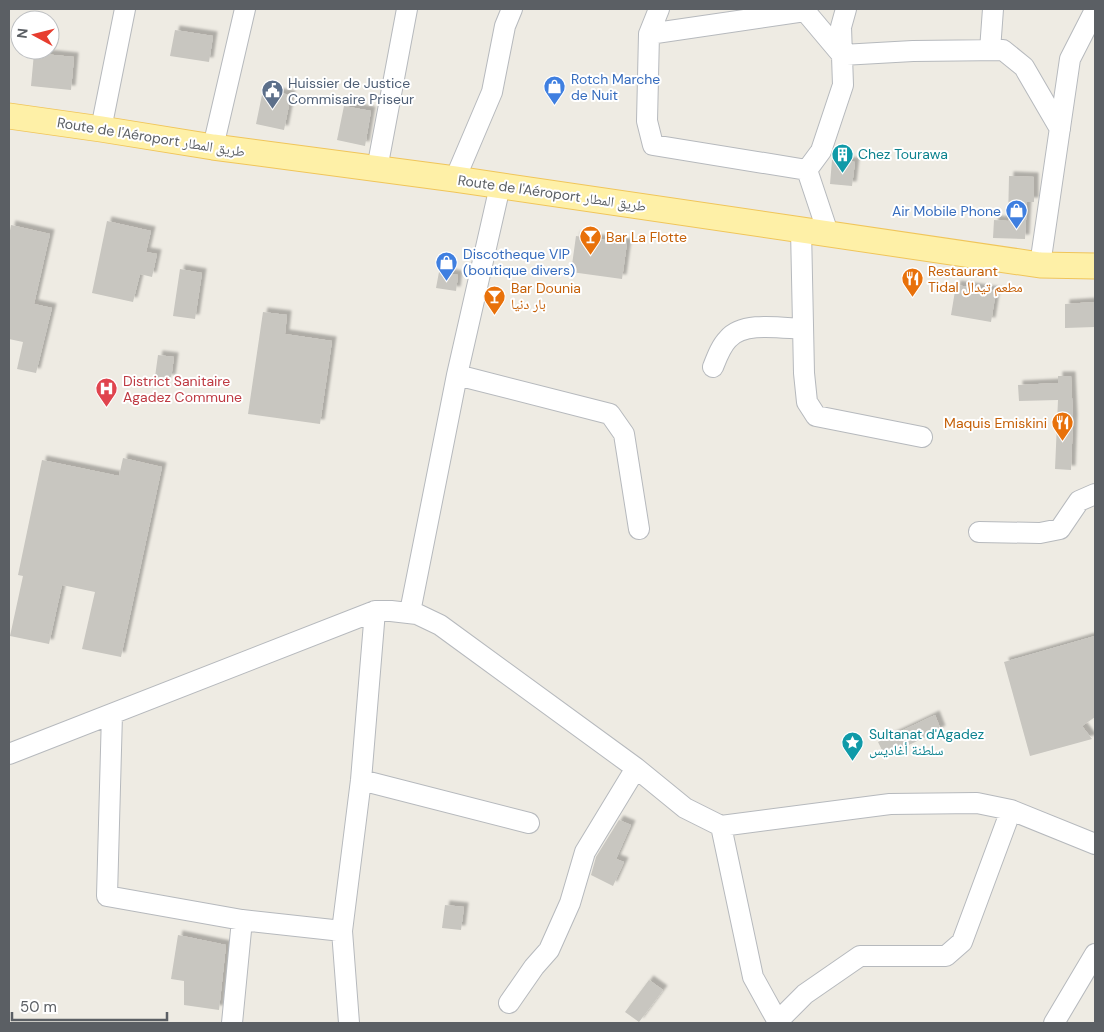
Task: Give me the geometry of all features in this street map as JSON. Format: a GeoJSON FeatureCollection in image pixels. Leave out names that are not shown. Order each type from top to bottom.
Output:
{"type":"FeatureCollection","features":[{"type":"Feature","properties":{"kind":"main road","name":"Route de l'Aéroport طريق المطار"},"geometry":{"type":"LineString","coordinates":[[9,116],[212,147],[455,179],[1040,265],[1095,266]]}},
{"type":"Feature","properties":{"kind":"street"},"geometry":{"type":"LineString","coordinates":[[101,129],[126,9]]}},
{"type":"Feature","properties":{"kind":"street"},"geometry":{"type":"LineString","coordinates":[[212,147],[245,9]]}},
{"type":"Feature","properties":{"kind":"street"},"geometry":{"type":"LineString","coordinates":[[377,169],[407,9]]}},
{"type":"Feature","properties":{"kind":"street"},"geometry":{"type":"LineString","coordinates":[[455,179],[492,92],[505,26],[512,9]]}},
{"type":"Feature","properties":{"kind":"street"},"geometry":{"type":"LineString","coordinates":[[659,9],[649,34],[647,121],[653,145],[808,170]]}},
{"type":"Feature","properties":{"kind":"street"},"geometry":{"type":"LineString","coordinates":[[808,170],[821,150],[843,85],[841,27],[846,9]]}},
{"type":"Feature","properties":{"kind":"street"},"geometry":{"type":"LineString","coordinates":[[990,50],[993,9]]}},
{"type":"Feature","properties":{"kind":"street"},"geometry":{"type":"LineString","coordinates":[[1040,265],[1070,59],[1095,10]]}},
{"type":"Feature","properties":{"kind":"street"},"geometry":{"type":"LineString","coordinates":[[649,34],[805,11],[842,55]]}},
{"type":"Feature","properties":{"kind":"street"},"geometry":{"type":"LineString","coordinates":[[842,55],[913,51],[1003,50],[1024,67],[1060,129]]}},
{"type":"Feature","properties":{"kind":"street"},"geometry":{"type":"LineString","coordinates":[[808,170],[828,233]]}},
{"type":"Feature","properties":{"kind":"street"},"geometry":{"type":"LineString","coordinates":[[410,612],[457,375],[500,186]]}},
{"type":"Feature","properties":{"kind":"street"},"geometry":{"type":"LineString","coordinates":[[801,229],[804,373],[807,402],[816,416],[922,437]]}},
{"type":"Feature","properties":{"kind":"street"},"geometry":{"type":"LineString","coordinates":[[713,367],[728,338],[736,332],[750,327],[803,329]]}},
{"type":"Feature","properties":{"kind":"street"},"geometry":{"type":"LineString","coordinates":[[457,375],[610,414],[624,434],[639,530]]}},
{"type":"Feature","properties":{"kind":"street"},"geometry":{"type":"LineString","coordinates":[[979,532],[1040,534],[1060,529],[1079,501],[1095,494]]}},
{"type":"Feature","properties":{"kind":"street"},"geometry":{"type":"LineString","coordinates":[[349,1023],[342,931],[361,780],[376,611]]}},
{"type":"Feature","properties":{"kind":"street"},"geometry":{"type":"LineString","coordinates":[[9,754],[376,611],[410,612],[440,625],[636,768],[685,808],[721,826],[890,804],[977,803],[1011,810],[1095,844]]}},
{"type":"Feature","properties":{"kind":"street"},"geometry":{"type":"LineString","coordinates":[[112,714],[107,896],[242,920],[342,931]]}},
{"type":"Feature","properties":{"kind":"street"},"geometry":{"type":"LineString","coordinates":[[509,1003],[534,967],[549,950],[570,903],[585,852],[636,768]]}},
{"type":"Feature","properties":{"kind":"street"},"geometry":{"type":"LineString","coordinates":[[361,780],[529,823]]}},
{"type":"Feature","properties":{"kind":"street"},"geometry":{"type":"LineString","coordinates":[[721,826],[753,977],[777,1022],[804,994],[860,956],[946,956],[962,942],[1011,810]]}},
{"type":"Feature","properties":{"kind":"street"},"geometry":{"type":"LineString","coordinates":[[232,1023],[242,920]]}},
{"type":"Feature","properties":{"kind":"street"},"geometry":{"type":"LineString","coordinates":[[1054,1023],[1095,954]]}},
{"type":"Feature","properties":{"kind":"building"},"geometry":{"type":"Polygon","coordinates":[[[175,30],[213,36],[209,62],[170,56],[175,30]]]}},
{"type":"Feature","properties":{"kind":"building"},"geometry":{"type":"Polygon","coordinates":[[[60,56],[74,57],[71,90],[31,86],[33,60],[60,60],[60,56]]]}},
{"type":"Feature","properties":{"kind":"building"},"geometry":{"type":"Polygon","coordinates":[[[263,90],[291,95],[284,130],[256,124],[263,90]]]}},
{"type":"Feature","properties":{"kind":"building"},"geometry":{"type":"Polygon","coordinates":[[[344,106],[371,111],[365,146],[337,140],[344,106]]]}},
{"type":"Feature","properties":{"kind":"building","name":"Chez Tourawa"},"geometry":{"type":"Polygon","coordinates":[[[832,160],[855,162],[852,186],[830,184],[832,160]]]}},
{"type":"Feature","properties":{"kind":"building"},"geometry":{"type":"Polygon","coordinates":[[[1009,176],[1034,177],[1034,202],[1027,202],[1025,239],[993,238],[994,220],[1008,221],[1009,176]]]}},
{"type":"Feature","properties":{"kind":"building"},"geometry":{"type":"Polygon","coordinates":[[[107,221],[151,231],[146,252],[157,254],[152,277],[140,274],[133,302],[92,293],[107,221]]]}},
{"type":"Feature","properties":{"kind":"building"},"geometry":{"type":"Polygon","coordinates":[[[11,225],[50,234],[34,304],[52,308],[36,373],[17,369],[23,342],[9,339],[9,236],[11,225]]]}},
{"type":"Feature","properties":{"kind":"building"},"geometry":{"type":"Polygon","coordinates":[[[576,236],[627,243],[622,279],[571,272],[576,236]]]}},
{"type":"Feature","properties":{"kind":"building"},"geometry":{"type":"Polygon","coordinates":[[[180,269],[202,273],[195,319],[173,316],[180,269]]]}},
{"type":"Feature","properties":{"kind":"building"},"geometry":{"type":"Polygon","coordinates":[[[439,272],[458,275],[456,291],[436,288],[439,272]]]}},
{"type":"Feature","properties":{"kind":"building"},"geometry":{"type":"Polygon","coordinates":[[[956,285],[996,291],[991,322],[951,315],[956,285]]]}},
{"type":"Feature","properties":{"kind":"building"},"geometry":{"type":"Polygon","coordinates":[[[1095,302],[1095,327],[1065,328],[1065,304],[1095,302]]]}},
{"type":"Feature","properties":{"kind":"building"},"geometry":{"type":"Polygon","coordinates":[[[263,312],[287,315],[285,334],[332,341],[320,424],[248,414],[263,312]]]}},
{"type":"Feature","properties":{"kind":"building"},"geometry":{"type":"Polygon","coordinates":[[[158,355],[174,357],[171,379],[155,377],[158,355]]]}},
{"type":"Feature","properties":{"kind":"building"},"geometry":{"type":"Polygon","coordinates":[[[1058,376],[1071,376],[1073,419],[1071,470],[1055,469],[1058,400],[1019,401],[1018,385],[1058,383],[1058,376]]]}},
{"type":"Feature","properties":{"kind":"building"},"geometry":{"type":"Polygon","coordinates":[[[123,458],[162,467],[121,657],[82,649],[95,592],[62,585],[49,644],[10,636],[23,576],[18,575],[42,460],[119,476],[123,458]]]}},
{"type":"Feature","properties":{"kind":"building"},"geometry":{"type":"Polygon","coordinates":[[[1095,636],[1095,717],[1082,726],[1092,739],[1030,756],[1004,662],[1095,636]]]}},
{"type":"Feature","properties":{"kind":"building"},"geometry":{"type":"Polygon","coordinates":[[[935,715],[941,730],[885,756],[878,742],[935,715]]]}},
{"type":"Feature","properties":{"kind":"building"},"geometry":{"type":"Polygon","coordinates":[[[619,820],[631,825],[616,859],[624,862],[613,886],[591,875],[596,857],[619,820]]]}},
{"type":"Feature","properties":{"kind":"building"},"geometry":{"type":"Polygon","coordinates":[[[445,905],[464,907],[461,930],[442,928],[445,905]]]}},
{"type":"Feature","properties":{"kind":"building"},"geometry":{"type":"Polygon","coordinates":[[[178,935],[226,945],[219,1010],[184,1005],[184,981],[171,979],[178,935]]]}},
{"type":"Feature","properties":{"kind":"building"},"geometry":{"type":"Polygon","coordinates":[[[649,980],[663,990],[639,1022],[625,1012],[649,980]]]}},
{"type":"Feature","properties":{"kind":"place","name":"Rotch Marche de Nuit"},"geometry":{"type":"Point","coordinates":[555,106]}},
{"type":"Feature","properties":{"kind":"place","name":"Huissier de Justice Commisaire Priseur"},"geometry":{"type":"Point","coordinates":[272,110]}},
{"type":"Feature","properties":{"kind":"place","name":"Chez Tourawa"},"geometry":{"type":"Point","coordinates":[842,173]}},
{"type":"Feature","properties":{"kind":"place","name":"Air Mobile Phone"},"geometry":{"type":"Point","coordinates":[1017,230]}},
{"type":"Feature","properties":{"kind":"place","name":"Bar La Flotte"},"geometry":{"type":"Point","coordinates":[590,256]}},
{"type":"Feature","properties":{"kind":"place","name":"Discotheque VIP (boutique divers)"},"geometry":{"type":"Point","coordinates":[447,281]}},
{"type":"Feature","properties":{"kind":"place","name":"Restaurant Tidal مطعم تيدال"},"geometry":{"type":"Point","coordinates":[912,298]}},
{"type":"Feature","properties":{"kind":"place","name":"Bar Dounia بار دنيا"},"geometry":{"type":"Point","coordinates":[495,315]}},
{"type":"Feature","properties":{"kind":"place","name":"District Sanitaire Agadez Commune"},"geometry":{"type":"Point","coordinates":[107,408]}},
{"type":"Feature","properties":{"kind":"place","name":"Maquis Emiskini"},"geometry":{"type":"Point","coordinates":[1063,442]}},
{"type":"Feature","properties":{"kind":"place","name":"Sultanat d'Agadez سلطنة أغاديس"},"geometry":{"type":"Point","coordinates":[853,761]}}]}
